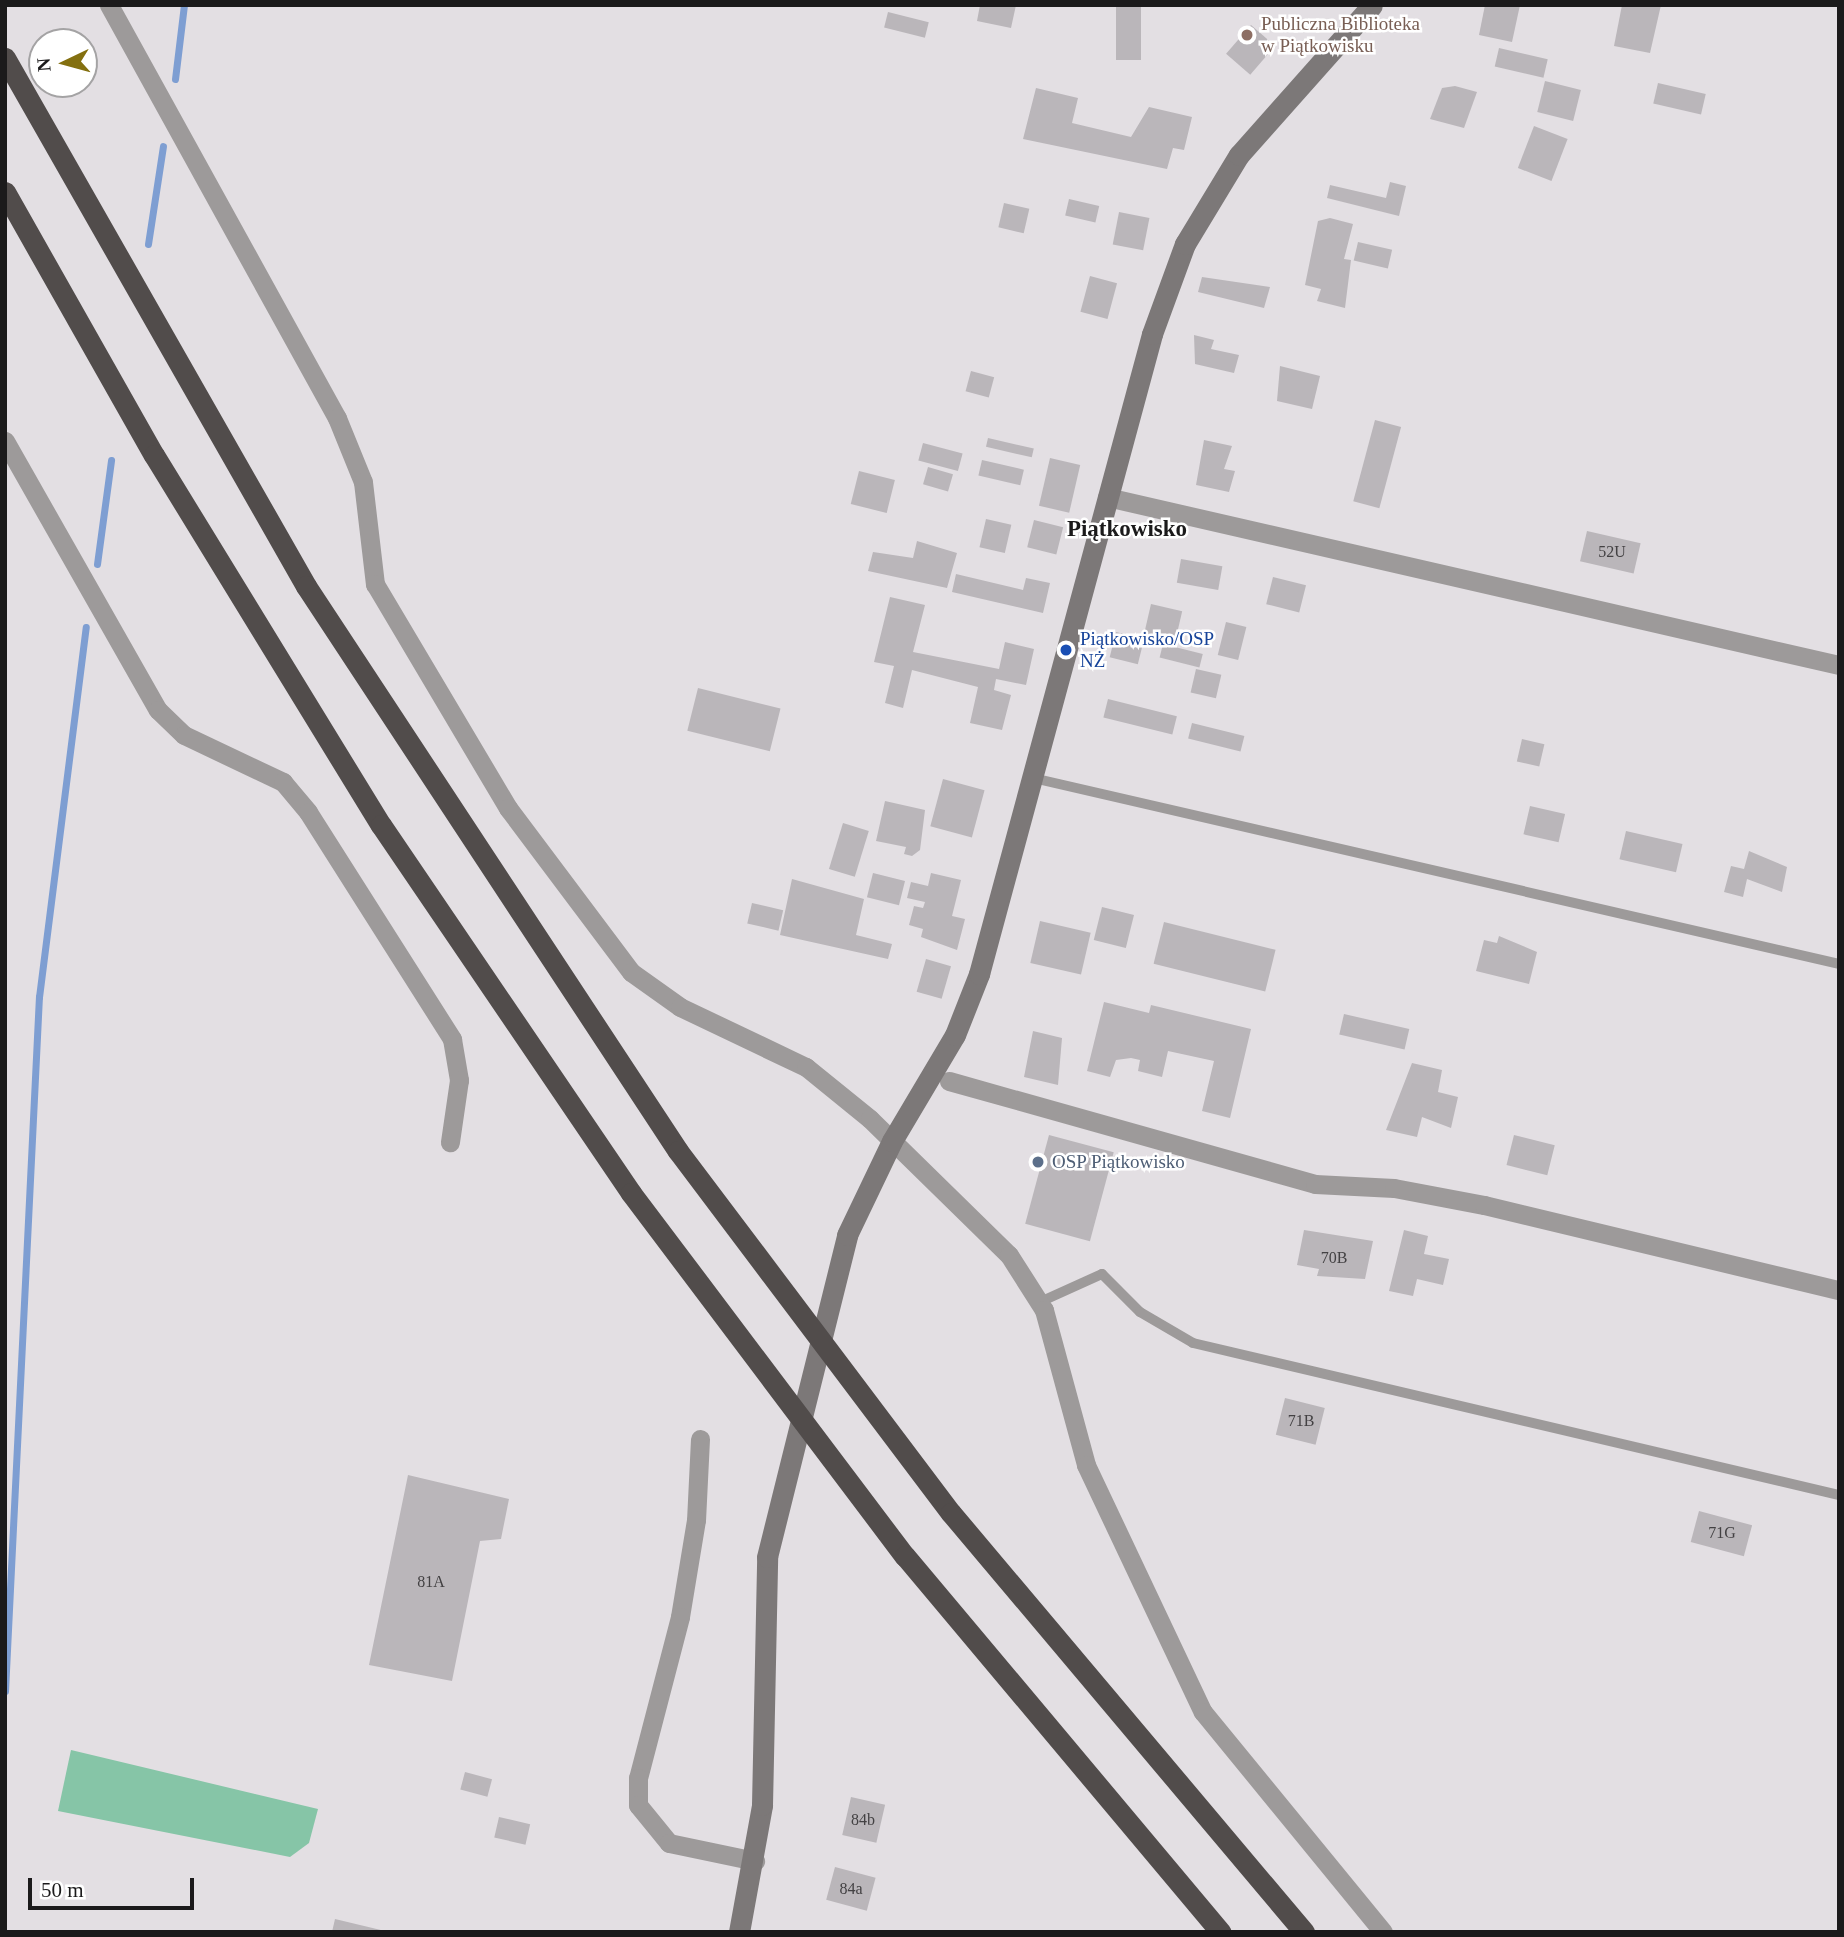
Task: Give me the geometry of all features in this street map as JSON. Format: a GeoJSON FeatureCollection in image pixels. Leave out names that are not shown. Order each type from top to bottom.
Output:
{"type":"FeatureCollection","features":[{"type":"Feature","properties":{"kind":"highway"},"geometry":{"type":"LineString","coordinates":[[5,58],[306,586],[678,1151],[951,1513],[1304,1932]]}},
{"type":"Feature","properties":{"kind":"highway"},"geometry":{"type":"LineString","coordinates":[[5,192],[161,467],[373,813],[631,1193],[905,1556],[1220,1932]]}},
{"type":"Feature","properties":{"kind":"street"},"geometry":{"type":"LineString","coordinates":[[109,5],[337,418],[363,482],[375,584],[508,808],[631,972],[680,1007],[806,1067],[892,1141],[1009,1255],[1040,1301],[1086,1465],[1183,1676],[1224,1743],[1383,1932]]}},
{"type":"Feature","properties":{"kind":"street"},"geometry":{"type":"LineString","coordinates":[[739,1932],[755,1861],[762,1805],[764,1593],[774,1522],[847,1235],[892,1141],[969,1004],[1156,322],[1203,210],[1239,155],[1372,5]]}},
{"type":"Feature","properties":{"kind":"street"},"geometry":{"type":"LineString","coordinates":[[5,441],[132,674],[158,710],[184,735],[283,782],[308,812],[452,1039],[459,1080],[450,1142]]}},
{"type":"Feature","properties":{"kind":"street"},"geometry":{"type":"LineString","coordinates":[[1107,497],[1839,665]]}},
{"type":"Feature","properties":{"kind":"street"},"geometry":{"type":"LineString","coordinates":[[949,1081],[1315,1184],[1394,1188],[1484,1205],[1839,1290]]}},
{"type":"Feature","properties":{"kind":"street"},"geometry":{"type":"LineString","coordinates":[[700,1439],[696,1520],[682,1604],[638,1777],[638,1805],[669,1843],[755,1861]]}},
{"type":"Feature","properties":{"kind":"lane"},"geometry":{"type":"LineString","coordinates":[[1033,778],[1839,964]]}},
{"type":"Feature","properties":{"kind":"lane"},"geometry":{"type":"LineString","coordinates":[[1040,1301],[1101,1274],[1140,1312],[1193,1343],[1839,1495]]}},
{"type":"Feature","properties":{"kind":"green space"},"geometry":{"type":"Polygon","coordinates":[[[71,1750],[318,1809],[309,1843],[290,1857],[58,1811],[71,1750]]]}},
{"type":"Feature","properties":{"kind":"building"},"geometry":{"type":"Polygon","coordinates":[[[980,5],[1016,5],[1011,28],[977,21],[980,5]]]}},
{"type":"Feature","properties":{"kind":"building"},"geometry":{"type":"Polygon","coordinates":[[[1116,5],[1141,5],[1141,60],[1116,60],[1116,5]]]}},
{"type":"Feature","properties":{"kind":"building"},"geometry":{"type":"Polygon","coordinates":[[[1485,5],[1520,5],[1512,42],[1479,35],[1485,5]]]}},
{"type":"Feature","properties":{"kind":"building"},"geometry":{"type":"Polygon","coordinates":[[[1622,5],[1661,5],[1650,53],[1614,46],[1622,5]]]}},
{"type":"Feature","properties":{"kind":"building"},"geometry":{"type":"Polygon","coordinates":[[[888,12],[929,22],[925,38],[884,28],[888,12]]]}},
{"type":"Feature","properties":{"kind":"building"},"geometry":{"type":"Polygon","coordinates":[[[1251,25],[1275,46],[1250,75],[1226,54],[1251,25]]]}},
{"type":"Feature","properties":{"kind":"building"},"geometry":{"type":"Polygon","coordinates":[[[1499,48],[1548,59],[1543,78],[1495,67],[1499,48]]]}},
{"type":"Feature","properties":{"kind":"building"},"geometry":{"type":"Polygon","coordinates":[[[1545,81],[1581,90],[1573,121],[1537,112],[1545,81]]]}},
{"type":"Feature","properties":{"kind":"building"},"geometry":{"type":"Polygon","coordinates":[[[1658,83],[1706,94],[1701,114],[1653,103],[1658,83]]]}},
{"type":"Feature","properties":{"kind":"building"},"geometry":{"type":"Polygon","coordinates":[[[1455,86],[1477,92],[1464,128],[1430,119],[1442,88],[1455,86]]]}},
{"type":"Feature","properties":{"kind":"building"},"geometry":{"type":"Polygon","coordinates":[[[1036,88],[1078,98],[1072,123],[1131,137],[1149,107],[1192,117],[1184,150],[1173,148],[1167,169],[1023,139],[1036,88]]]}},
{"type":"Feature","properties":{"kind":"building"},"geometry":{"type":"Polygon","coordinates":[[[1534,126],[1568,139],[1551,181],[1518,168],[1534,126]]]}},
{"type":"Feature","properties":{"kind":"building"},"geometry":{"type":"Polygon","coordinates":[[[1390,182],[1406,186],[1399,216],[1327,198],[1330,185],[1386,198],[1390,182]]]}},
{"type":"Feature","properties":{"kind":"building"},"geometry":{"type":"Polygon","coordinates":[[[1069,199],[1099,206],[1095,223],[1065,216],[1069,199]]]}},
{"type":"Feature","properties":{"kind":"building"},"geometry":{"type":"Polygon","coordinates":[[[1004,203],[1029,209],[1024,233],[998,227],[1004,203]]]}},
{"type":"Feature","properties":{"kind":"building"},"geometry":{"type":"Polygon","coordinates":[[[1119,212],[1149,218],[1143,250],[1113,244],[1119,212]]]}},
{"type":"Feature","properties":{"kind":"building"},"geometry":{"type":"Polygon","coordinates":[[[1330,218],[1353,224],[1344,259],[1351,260],[1345,308],[1317,301],[1321,289],[1305,285],[1318,221],[1330,218]]]}},
{"type":"Feature","properties":{"kind":"building"},"geometry":{"type":"Polygon","coordinates":[[[1358,242],[1392,250],[1388,268],[1354,261],[1358,242]]]}},
{"type":"Feature","properties":{"kind":"building"},"geometry":{"type":"Polygon","coordinates":[[[1090,276],[1117,283],[1107,319],[1080,312],[1090,276]]]}},
{"type":"Feature","properties":{"kind":"building"},"geometry":{"type":"Polygon","coordinates":[[[1202,277],[1270,287],[1264,308],[1198,292],[1202,277]]]}},
{"type":"Feature","properties":{"kind":"building"},"geometry":{"type":"Polygon","coordinates":[[[1194,335],[1214,340],[1211,349],[1239,355],[1234,373],[1195,364],[1194,335]]]}},
{"type":"Feature","properties":{"kind":"building"},"geometry":{"type":"Polygon","coordinates":[[[1280,366],[1320,376],[1312,409],[1277,401],[1280,366]]]}},
{"type":"Feature","properties":{"kind":"building"},"geometry":{"type":"Polygon","coordinates":[[[971,371],[994,377],[989,397],[966,391],[971,371]]]}},
{"type":"Feature","properties":{"kind":"building"},"geometry":{"type":"Polygon","coordinates":[[[1375,420],[1401,427],[1379,508],[1353,501],[1375,420]]]}},
{"type":"Feature","properties":{"kind":"building"},"geometry":{"type":"Polygon","coordinates":[[[988,438],[1034,449],[1032,457],[986,447],[988,438]]]}},
{"type":"Feature","properties":{"kind":"building"},"geometry":{"type":"Polygon","coordinates":[[[1204,440],[1232,446],[1224,469],[1235,471],[1229,492],[1196,485],[1204,440]]]}},
{"type":"Feature","properties":{"kind":"building"},"geometry":{"type":"Polygon","coordinates":[[[923,443],[963,454],[958,471],[918,460],[923,443]]]}},
{"type":"Feature","properties":{"kind":"building"},"geometry":{"type":"Polygon","coordinates":[[[1050,458],[1080,465],[1069,513],[1039,506],[1050,458]]]}},
{"type":"Feature","properties":{"kind":"building"},"geometry":{"type":"Polygon","coordinates":[[[982,460],[1024,470],[1020,485],[978,476],[982,460]]]}},
{"type":"Feature","properties":{"kind":"building"},"geometry":{"type":"Polygon","coordinates":[[[928,467],[953,474],[948,491],[923,484],[928,467]]]}},
{"type":"Feature","properties":{"kind":"building"},"geometry":{"type":"Polygon","coordinates":[[[859,471],[895,480],[887,513],[851,504],[859,471]]]}},
{"type":"Feature","properties":{"kind":"building"},"geometry":{"type":"Polygon","coordinates":[[[986,519],[1011,525],[1005,553],[979,547],[986,519]]]}},
{"type":"Feature","properties":{"kind":"building"},"geometry":{"type":"Polygon","coordinates":[[[1034,520],[1063,527],[1056,554],[1027,547],[1034,520]]]}},
{"type":"Feature","properties":{"kind":"building"},"geometry":{"type":"Polygon","coordinates":[[[1587,531],[1641,543],[1634,574],[1580,561],[1587,531]]]}},
{"type":"Feature","properties":{"kind":"building"},"geometry":{"type":"Polygon","coordinates":[[[917,541],[957,553],[947,588],[868,571],[873,552],[913,558],[917,541]]]}},
{"type":"Feature","properties":{"kind":"building"},"geometry":{"type":"Polygon","coordinates":[[[1181,559],[1222,566],[1218,590],[1177,583],[1181,559]]]}},
{"type":"Feature","properties":{"kind":"building"},"geometry":{"type":"Polygon","coordinates":[[[956,574],[1023,590],[1026,578],[1050,583],[1043,613],[952,592],[956,574]]]}},
{"type":"Feature","properties":{"kind":"building"},"geometry":{"type":"Polygon","coordinates":[[[1273,577],[1306,585],[1299,612],[1266,604],[1273,577]]]}},
{"type":"Feature","properties":{"kind":"building"},"geometry":{"type":"Polygon","coordinates":[[[890,597],[925,605],[913,652],[999,669],[1005,642],[1034,649],[1026,685],[996,679],[994,690],[1011,695],[1002,730],[970,723],[978,687],[912,670],[903,708],[885,703],[894,666],[874,662],[890,597]]]}},
{"type":"Feature","properties":{"kind":"building"},"geometry":{"type":"Polygon","coordinates":[[[1151,604],[1182,611],[1175,644],[1143,637],[1151,604]]]}},
{"type":"Feature","properties":{"kind":"building"},"geometry":{"type":"Polygon","coordinates":[[[1226,622],[1246,627],[1238,660],[1218,655],[1226,622]]]}},
{"type":"Feature","properties":{"kind":"building"},"geometry":{"type":"Polygon","coordinates":[[[1116,632],[1144,639],[1138,664],[1110,657],[1116,632]]]}},
{"type":"Feature","properties":{"kind":"building"},"geometry":{"type":"Polygon","coordinates":[[[1163,644],[1203,654],[1199,668],[1160,658],[1163,644]]]}},
{"type":"Feature","properties":{"kind":"building"},"geometry":{"type":"Polygon","coordinates":[[[1196,669],[1221,675],[1216,698],[1191,692],[1196,669]]]}},
{"type":"Feature","properties":{"kind":"building"},"geometry":{"type":"Polygon","coordinates":[[[698,688],[780,709],[770,751],[687,731],[698,688]]]}},
{"type":"Feature","properties":{"kind":"building"},"geometry":{"type":"Polygon","coordinates":[[[1108,699],[1177,716],[1172,735],[1103,717],[1108,699]]]}},
{"type":"Feature","properties":{"kind":"building"},"geometry":{"type":"Polygon","coordinates":[[[1192,723],[1244,736],[1241,752],[1188,739],[1192,723]]]}},
{"type":"Feature","properties":{"kind":"building"},"geometry":{"type":"Polygon","coordinates":[[[1522,739],[1544,744],[1539,767],[1517,761],[1522,739]]]}},
{"type":"Feature","properties":{"kind":"building"},"geometry":{"type":"Polygon","coordinates":[[[943,779],[985,790],[972,837],[930,826],[943,779]]]}},
{"type":"Feature","properties":{"kind":"building"},"geometry":{"type":"Polygon","coordinates":[[[885,801],[925,810],[920,850],[912,856],[904,854],[906,847],[876,841],[885,801]]]}},
{"type":"Feature","properties":{"kind":"building"},"geometry":{"type":"Polygon","coordinates":[[[1530,806],[1565,814],[1559,842],[1523,834],[1530,806]]]}},
{"type":"Feature","properties":{"kind":"building"},"geometry":{"type":"Polygon","coordinates":[[[843,823],[869,831],[855,877],[829,869],[843,823]]]}},
{"type":"Feature","properties":{"kind":"building"},"geometry":{"type":"Polygon","coordinates":[[[1626,831],[1683,844],[1676,872],[1619,859],[1626,831]]]}},
{"type":"Feature","properties":{"kind":"building"},"geometry":{"type":"Polygon","coordinates":[[[1749,851],[1787,867],[1782,892],[1747,879],[1743,897],[1724,892],[1731,866],[1744,869],[1749,851]]]}},
{"type":"Feature","properties":{"kind":"building"},"geometry":{"type":"Polygon","coordinates":[[[873,873],[905,881],[899,905],[867,897],[873,873]]]}},
{"type":"Feature","properties":{"kind":"building"},"geometry":{"type":"Polygon","coordinates":[[[931,873],[961,880],[952,916],[965,919],[957,950],[921,937],[923,929],[909,925],[914,906],[923,908],[925,902],[907,898],[911,882],[928,886],[931,873]]]}},
{"type":"Feature","properties":{"kind":"building"},"geometry":{"type":"Polygon","coordinates":[[[792,879],[864,899],[856,935],[892,944],[888,959],[780,935],[792,879]]]}},
{"type":"Feature","properties":{"kind":"building"},"geometry":{"type":"Polygon","coordinates":[[[752,903],[783,910],[778,931],[747,923],[752,903]]]}},
{"type":"Feature","properties":{"kind":"building"},"geometry":{"type":"Polygon","coordinates":[[[1102,907],[1134,915],[1126,948],[1094,940],[1102,907]]]}},
{"type":"Feature","properties":{"kind":"building"},"geometry":{"type":"Polygon","coordinates":[[[1040,921],[1091,933],[1081,975],[1030,963],[1040,921]]]}},
{"type":"Feature","properties":{"kind":"building"},"geometry":{"type":"Polygon","coordinates":[[[1164,922],[1276,950],[1265,992],[1154,964],[1164,922]]]}},
{"type":"Feature","properties":{"kind":"building"},"geometry":{"type":"Polygon","coordinates":[[[1499,936],[1537,952],[1529,984],[1476,971],[1484,940],[1497,943],[1499,936]]]}},
{"type":"Feature","properties":{"kind":"building"},"geometry":{"type":"Polygon","coordinates":[[[926,959],[951,966],[942,999],[917,992],[926,959]]]}},
{"type":"Feature","properties":{"kind":"building"},"geometry":{"type":"Polygon","coordinates":[[[1104,1002],[1149,1013],[1151,1005],[1251,1029],[1230,1118],[1202,1111],[1214,1061],[1168,1051],[1162,1077],[1138,1071],[1140,1060],[1131,1058],[1116,1060],[1110,1077],[1087,1071],[1104,1002]]]}},
{"type":"Feature","properties":{"kind":"building"},"geometry":{"type":"Polygon","coordinates":[[[1344,1014],[1409,1029],[1405,1050],[1339,1034],[1344,1014]]]}},
{"type":"Feature","properties":{"kind":"building"},"geometry":{"type":"Polygon","coordinates":[[[1033,1031],[1062,1038],[1058,1085],[1024,1077],[1033,1031]]]}},
{"type":"Feature","properties":{"kind":"building"},"geometry":{"type":"Polygon","coordinates":[[[1412,1063],[1442,1070],[1438,1092],[1458,1097],[1451,1128],[1422,1117],[1417,1137],[1386,1130],[1412,1063]]]}},
{"type":"Feature","properties":{"kind":"building"},"geometry":{"type":"Polygon","coordinates":[[[1049,1135],[1114,1152],[1090,1241],[1025,1224],[1049,1135]]]}},
{"type":"Feature","properties":{"kind":"building"},"geometry":{"type":"Polygon","coordinates":[[[1514,1135],[1555,1145],[1547,1175],[1507,1165],[1514,1135]]]}},
{"type":"Feature","properties":{"kind":"building"},"geometry":{"type":"Polygon","coordinates":[[[1304,1230],[1373,1241],[1365,1279],[1317,1276],[1319,1269],[1297,1265],[1304,1230]]]}},
{"type":"Feature","properties":{"kind":"building"},"geometry":{"type":"Polygon","coordinates":[[[1404,1230],[1428,1236],[1424,1254],[1449,1259],[1443,1285],[1417,1279],[1413,1296],[1389,1291],[1404,1230]]]}},
{"type":"Feature","properties":{"kind":"building"},"geometry":{"type":"Polygon","coordinates":[[[1285,1398],[1325,1408],[1316,1445],[1276,1435],[1285,1398]]]}},
{"type":"Feature","properties":{"kind":"building"},"geometry":{"type":"Polygon","coordinates":[[[408,1475],[509,1499],[501,1539],[480,1541],[452,1681],[369,1665],[408,1475]]]}},
{"type":"Feature","properties":{"kind":"building"},"geometry":{"type":"Polygon","coordinates":[[[1699,1511],[1752,1525],[1744,1556],[1691,1542],[1699,1511]]]}},
{"type":"Feature","properties":{"kind":"building"},"geometry":{"type":"Polygon","coordinates":[[[465,1772],[492,1779],[487,1797],[460,1789],[465,1772]]]}},
{"type":"Feature","properties":{"kind":"building"},"geometry":{"type":"Polygon","coordinates":[[[851,1797],[885,1805],[876,1843],[842,1835],[851,1797]]]}},
{"type":"Feature","properties":{"kind":"building"},"geometry":{"type":"Polygon","coordinates":[[[499,1817],[530,1824],[525,1845],[494,1837],[499,1817]]]}},
{"type":"Feature","properties":{"kind":"building"},"geometry":{"type":"Polygon","coordinates":[[[835,1867],[876,1878],[867,1911],[826,1900],[835,1867]]]}},
{"type":"Feature","properties":{"kind":"building"},"geometry":{"type":"Polygon","coordinates":[[[335,1919],[385,1931],[385,1932],[332,1932],[335,1919]]]}},
{"type":"Feature","properties":{"kind":"waterway"},"geometry":{"type":"LineString","coordinates":[[175,79],[184,5]]}},
{"type":"Feature","properties":{"kind":"waterway"},"geometry":{"type":"LineString","coordinates":[[148,244],[163,146]]}},
{"type":"Feature","properties":{"kind":"waterway"},"geometry":{"type":"LineString","coordinates":[[97,564],[111,460]]}},
{"type":"Feature","properties":{"kind":"waterway"},"geometry":{"type":"LineString","coordinates":[[5,1691],[39,997],[86,627]]}},
{"type":"Feature","properties":{"kind":"place","name":"Publiczna Biblioteka w Piątkowisku"},"geometry":{"type":"Point","coordinates":[1247,35]}},
{"type":"Feature","properties":{"kind":"place","name":"Piątkowisko/OSP NŻ"},"geometry":{"type":"Point","coordinates":[1066,650]}},
{"type":"Feature","properties":{"kind":"place","name":"OSP Piątkowisko"},"geometry":{"type":"Point","coordinates":[1038,1162]}},
{"type":"Feature","properties":{"kind":"district","name":"Piątkowisko"},"geometry":{"type":"Point","coordinates":[1127,529]}}]}
